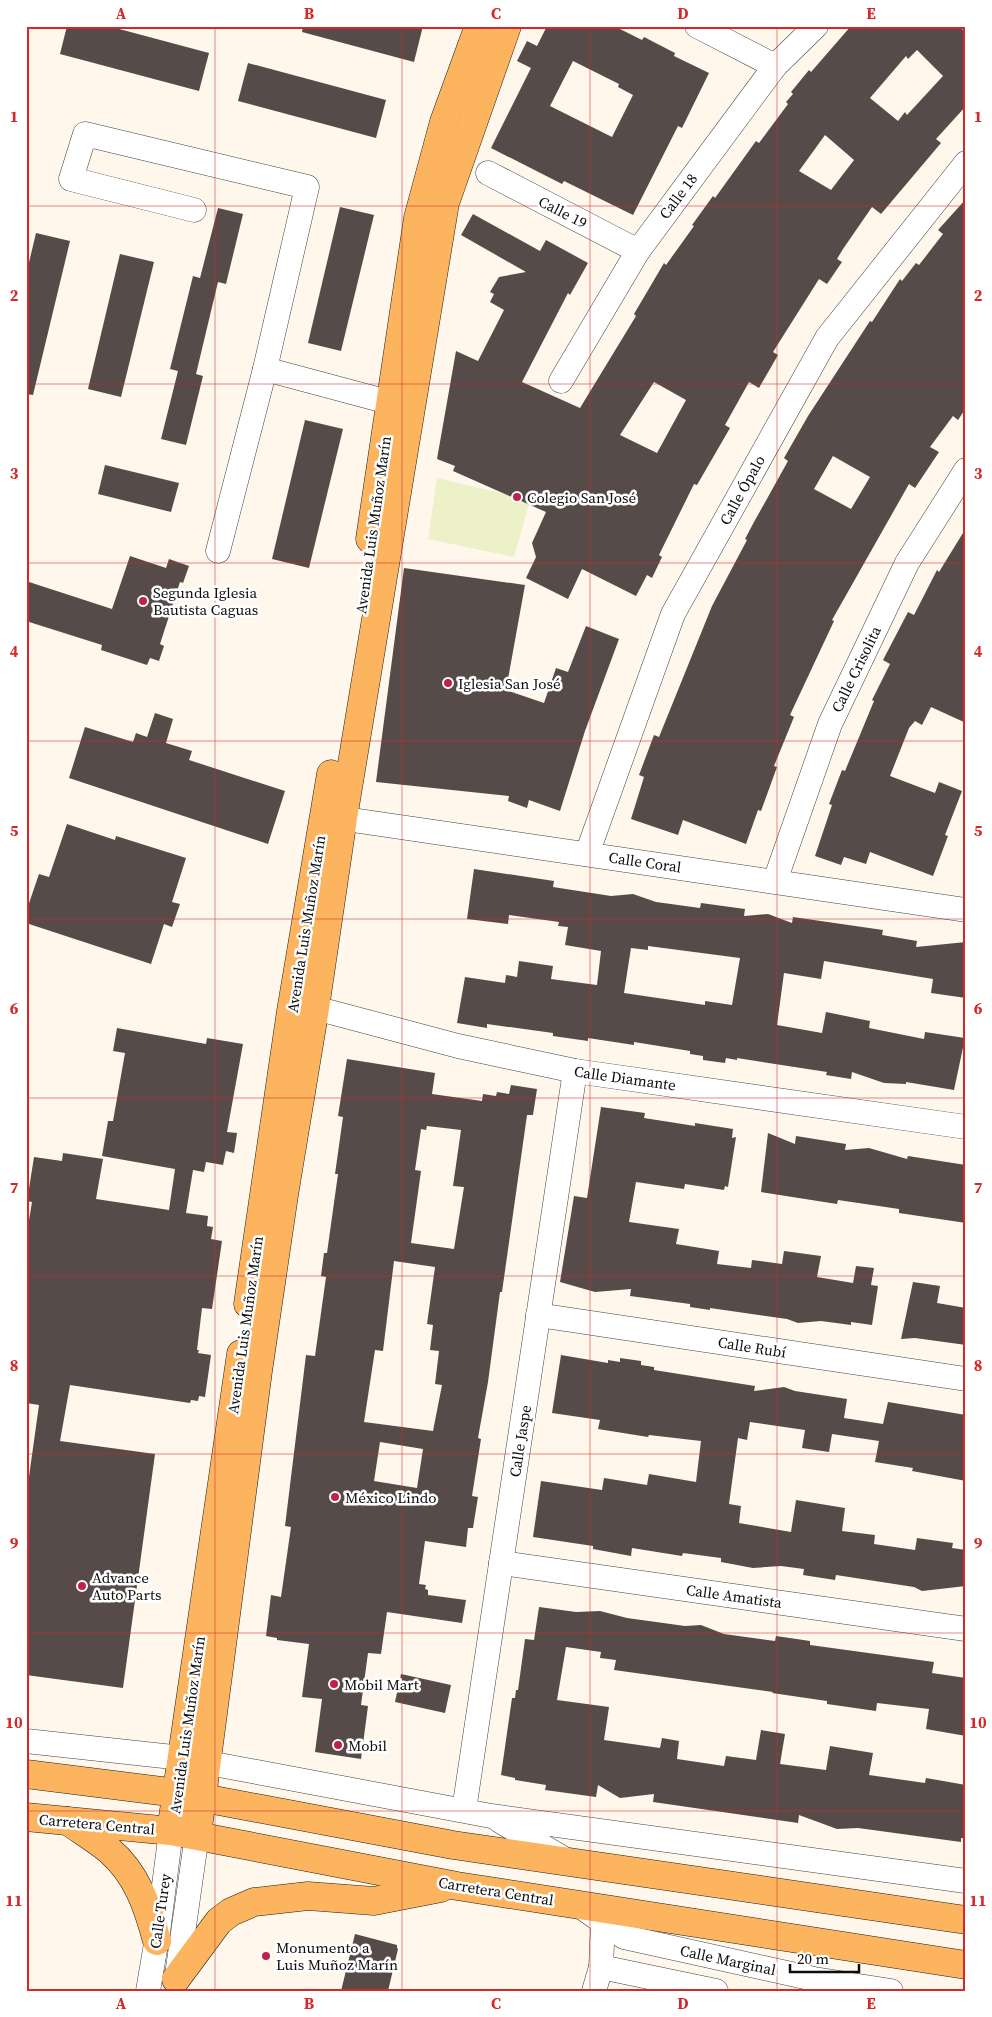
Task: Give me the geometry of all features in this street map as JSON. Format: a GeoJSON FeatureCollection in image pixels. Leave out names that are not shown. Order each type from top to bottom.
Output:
{"type":"FeatureCollection","features":[{"type":"Feature","properties":{"kind":"main road","name":"Avenida Luis Muñoz Marín"},"geometry":{"type":"LineString","coordinates":[[401,405],[418,218],[444,122],[479,26]]}},
{"type":"Feature","properties":{"kind":"main road","name":"Avenida Luis Muñoz Marín"},"geometry":{"type":"LineString","coordinates":[[184,1833],[303,1012],[401,405],[445,203],[507,26]]}},
{"type":"Feature","properties":{"kind":"main road","name":"Avenida Luis Muñoz Marín"},"geometry":{"type":"LineString","coordinates":[[194,1760],[258,1371],[284,1195],[303,1012]]}},
{"type":"Feature","properties":{"kind":"main road"},"geometry":{"type":"LineString","coordinates":[[26,1774],[189,1795],[453,1846],[966,1920]]}},
{"type":"Feature","properties":{"kind":"main road","name":"Carretera Central"},"geometry":{"type":"LineString","coordinates":[[26,1817],[184,1833],[457,1886],[966,1965]]}},
{"type":"Feature","properties":{"kind":"main road"},"geometry":{"type":"LineString","coordinates":[[67,1821],[110,1851],[134,1881],[148,1908],[157,1941]]}},
{"type":"Feature","properties":{"kind":"main road"},"geometry":{"type":"LineString","coordinates":[[175,1985],[219,1921],[232,1912],[254,1902],[308,1896],[374,1900],[457,1886]]}},
{"type":"Feature","properties":{"kind":"street"},"geometry":{"type":"LineString","coordinates":[[697,26],[775,66]]}},
{"type":"Feature","properties":{"kind":"street","name":"Calle 18"},"geometry":{"type":"LineString","coordinates":[[561,382],[638,251],[775,66],[816,26]]}},
{"type":"Feature","properties":{"kind":"street"},"geometry":{"type":"LineString","coordinates":[[194,210],[71,179],[85,134],[307,186],[265,368],[218,551]]}},
{"type":"Feature","properties":{"kind":"street","name":"Calle Ópalo"},"geometry":{"type":"LineString","coordinates":[[587,854],[672,614],[827,338],[966,163]]}},
{"type":"Feature","properties":{"kind":"street","name":"Calle 19"},"geometry":{"type":"LineString","coordinates":[[488,173],[638,251]]}},
{"type":"Feature","properties":{"kind":"street"},"geometry":{"type":"LineString","coordinates":[[265,368],[401,405]]}},
{"type":"Feature","properties":{"kind":"street","name":"Calle Crisolita"},"geometry":{"type":"LineString","coordinates":[[775,881],[830,724],[907,563],[966,470]]}},
{"type":"Feature","properties":{"kind":"street","name":"Calle Coral"},"geometry":{"type":"LineString","coordinates":[[333,817],[965,908]]}},
{"type":"Feature","properties":{"kind":"street","name":"Calle Diamante"},"geometry":{"type":"LineString","coordinates":[[303,1012],[575,1071],[966,1127]]}},
{"type":"Feature","properties":{"kind":"street","name":"Calle Jaspe"},"geometry":{"type":"LineString","coordinates":[[464,1810],[575,1071]]}},
{"type":"Feature","properties":{"kind":"street","name":"Calle Rubí"},"geometry":{"type":"LineString","coordinates":[[538,1315],[966,1379]]}},
{"type":"Feature","properties":{"kind":"street","name":"Calle Amatista"},"geometry":{"type":"LineString","coordinates":[[501,1563],[966,1629]]}},
{"type":"Feature","properties":{"kind":"street"},"geometry":{"type":"LineString","coordinates":[[26,1741],[194,1760],[491,1816],[966,1881]]}},
{"type":"Feature","properties":{"kind":"street"},"geometry":{"type":"LineString","coordinates":[[491,1816],[567,1861]]}},
{"type":"Feature","properties":{"kind":"street","name":"Calle Turey"},"geometry":{"type":"LineString","coordinates":[[148,1991],[157,1941],[184,1833]]}},
{"type":"Feature","properties":{"kind":"street","name":"Calle Turey"},"geometry":{"type":"LineString","coordinates":[[175,1985],[184,1833]]}},
{"type":"Feature","properties":{"kind":"street","name":"Calle Marginal"},"geometry":{"type":"LineString","coordinates":[[576,1903],[624,1937],[814,1979],[892,1991]]}},
{"type":"Feature","properties":{"kind":"street"},"geometry":{"type":"LineString","coordinates":[[594,1991],[600,1967],[603,1922]]}},
{"type":"Feature","properties":{"kind":"street"},"geometry":{"type":"LineString","coordinates":[[727,1991],[733,1961]]}},
{"type":"Feature","properties":{"kind":"street"},"geometry":{"type":"LineString","coordinates":[[600,1967],[716,1991]]}},
{"type":"Feature","properties":{"kind":"green space"},"geometry":{"type":"Polygon","coordinates":[[[437,478],[530,500],[514,557],[428,539],[437,478]]]}},
{"type":"Feature","properties":{"kind":"building"},"geometry":{"type":"Polygon","coordinates":[[[67,26],[108,26],[209,53],[199,91],[60,54],[67,26]]]}},
{"type":"Feature","properties":{"kind":"building"},"geometry":{"type":"Polygon","coordinates":[[[303,26],[423,26],[414,62],[302,32],[303,26]]]}},
{"type":"Feature","properties":{"kind":"building"},"geometry":{"type":"Polygon","coordinates":[[[547,26],[614,26],[642,40],[644,37],[675,53],[674,56],[709,73],[682,128],[678,126],[633,215],[564,181],[562,184],[491,148],[531,68],[517,61],[527,41],[537,46],[547,26]],[[573,61],[550,106],[612,137],[633,95],[618,87],[619,84],[573,61]]]}},
{"type":"Feature","properties":{"kind":"building"},"geometry":{"type":"Polygon","coordinates":[[[851,26],[959,26],[966,33],[966,106],[936,139],[941,143],[881,214],[872,207],[837,259],[842,262],[827,284],[819,279],[773,352],[778,355],[759,388],[749,382],[725,425],[730,428],[697,485],[694,484],[659,555],[662,557],[652,578],[647,575],[636,596],[582,569],[568,599],[526,578],[536,557],[532,543],[546,512],[453,471],[455,466],[437,459],[456,351],[478,361],[504,310],[490,302],[494,294],[490,292],[499,277],[526,272],[461,235],[473,214],[540,251],[546,240],[588,263],[570,295],[568,293],[522,382],[580,408],[636,316],[634,314],[664,263],[666,265],[713,196],[715,198],[756,141],[759,143],[788,104],[786,102],[793,94],[791,92],[809,70],[811,72],[851,26]],[[917,50],[908,59],[906,56],[870,98],[898,121],[905,112],[907,115],[943,76],[917,50]],[[825,135],[799,171],[831,190],[854,160],[825,135]],[[654,382],[620,435],[657,453],[686,400],[654,382]]]}},
{"type":"Feature","properties":{"kind":"building"},"geometry":{"type":"Polygon","coordinates":[[[248,63],[386,100],[376,138],[238,101],[248,63]]]}},
{"type":"Feature","properties":{"kind":"building"},"geometry":{"type":"Polygon","coordinates":[[[966,199],[966,408],[958,420],[953,416],[930,447],[939,452],[915,488],[909,484],[832,620],[834,621],[790,715],[794,717],[774,766],[777,767],[761,811],[758,810],[746,844],[683,820],[678,835],[631,819],[644,777],[639,775],[654,735],[659,737],[712,606],[747,540],[745,539],[788,461],[784,458],[808,416],[870,321],[872,322],[900,279],[902,281],[916,263],[919,265],[943,234],[938,230],[966,199]],[[833,456],[814,489],[851,509],[870,477],[833,456]]]}},
{"type":"Feature","properties":{"kind":"building"},"geometry":{"type":"Polygon","coordinates":[[[340,207],[374,215],[341,351],[308,343],[340,207]]]}},
{"type":"Feature","properties":{"kind":"building"},"geometry":{"type":"Polygon","coordinates":[[[218,208],[243,214],[226,284],[218,282],[196,374],[203,376],[186,445],[161,439],[178,371],[170,369],[193,276],[200,278],[218,208]]]}},
{"type":"Feature","properties":{"kind":"building"},"geometry":{"type":"Polygon","coordinates":[[[36,233],[70,241],[33,395],[26,394],[26,275],[36,233]]]}},
{"type":"Feature","properties":{"kind":"building"},"geometry":{"type":"Polygon","coordinates":[[[120,254],[154,262],[121,397],[88,389],[120,254]]]}},
{"type":"Feature","properties":{"kind":"building"},"geometry":{"type":"Polygon","coordinates":[[[305,420],[343,429],[309,568],[272,559],[305,420]]]}},
{"type":"Feature","properties":{"kind":"building"},"geometry":{"type":"Polygon","coordinates":[[[105,465],[179,483],[171,512],[98,494],[105,465]]]}},
{"type":"Feature","properties":{"kind":"building"},"geometry":{"type":"Polygon","coordinates":[[[966,528],[966,723],[931,707],[922,725],[915,721],[909,728],[890,776],[935,793],[939,782],[962,791],[945,835],[948,836],[933,876],[870,852],[866,864],[844,857],[841,865],[815,856],[832,805],[829,804],[842,770],[845,771],[874,701],[872,700],[890,664],[883,660],[908,612],[914,615],[937,570],[939,572],[966,528]]]}},
{"type":"Feature","properties":{"kind":"building"},"geometry":{"type":"Polygon","coordinates":[[[130,556],[166,568],[169,559],[189,566],[183,583],[180,582],[160,644],[164,646],[159,661],[150,658],[147,665],[101,650],[102,645],[26,621],[26,581],[112,609],[130,556]]]}},
{"type":"Feature","properties":{"kind":"building","name":"Iglesia San José"},"geometry":{"type":"Polygon","coordinates":[[[404,568],[525,585],[506,690],[544,703],[556,668],[568,672],[586,626],[619,639],[585,731],[560,811],[529,800],[527,808],[508,801],[509,796],[376,782],[404,568]]]}},
{"type":"Feature","properties":{"kind":"building"},"geometry":{"type":"Polygon","coordinates":[[[155,713],[173,719],[166,743],[192,751],[189,760],[285,791],[268,844],[69,778],[85,727],[133,742],[136,733],[147,737],[155,713]]]}},
{"type":"Feature","properties":{"kind":"building"},"geometry":{"type":"Polygon","coordinates":[[[67,824],[115,840],[116,836],[186,858],[172,902],[180,904],[172,927],[164,924],[151,964],[26,923],[26,912],[39,874],[49,877],[67,824]]]}},
{"type":"Feature","properties":{"kind":"building"},"geometry":{"type":"Polygon","coordinates":[[[474,869],[554,881],[553,887],[611,896],[633,894],[656,902],[700,908],[701,903],[745,909],[744,916],[768,914],[792,923],[793,917],[883,930],[882,935],[917,941],[916,947],[966,942],[966,998],[931,993],[933,979],[824,961],[821,979],[784,973],[777,1025],[822,1033],[826,1012],[870,1021],[869,1028],[924,1039],[925,1032],[965,1038],[954,1090],[906,1082],[906,1084],[884,1083],[852,1072],[851,1079],[826,1075],[827,1072],[737,1058],[737,1060],[726,1058],[725,1063],[703,1060],[703,1056],[690,1054],[690,1051],[634,1042],[634,1045],[588,1038],[588,1041],[553,1036],[553,1033],[487,1024],[487,1028],[457,1023],[465,977],[505,983],[506,975],[517,977],[519,961],[553,966],[551,979],[597,985],[601,951],[565,945],[568,927],[558,926],[559,922],[509,915],[508,924],[467,919],[474,869]],[[648,946],[648,950],[631,948],[624,993],[705,1005],[705,1001],[732,1005],[740,958],[648,946]]]}},
{"type":"Feature","properties":{"kind":"building"},"geometry":{"type":"Polygon","coordinates":[[[117,1028],[206,1044],[207,1038],[243,1044],[227,1132],[237,1133],[234,1153],[226,1151],[223,1165],[206,1162],[204,1172],[193,1170],[186,1213],[208,1216],[207,1226],[213,1227],[211,1239],[222,1241],[212,1309],[202,1308],[197,1350],[199,1350],[198,1353],[211,1355],[205,1397],[199,1396],[198,1401],[191,1400],[190,1403],[70,1385],[60,1441],[155,1454],[123,1688],[26,1675],[26,1498],[39,1405],[26,1403],[26,1238],[32,1202],[27,1201],[34,1157],[62,1161],[63,1153],[103,1159],[96,1199],[169,1210],[175,1169],[102,1156],[108,1121],[113,1121],[125,1053],[113,1051],[117,1028]]]}},
{"type":"Feature","properties":{"kind":"building"},"geometry":{"type":"Polygon","coordinates":[[[347,1059],[435,1073],[432,1094],[482,1101],[483,1094],[496,1096],[497,1092],[509,1094],[511,1085],[537,1089],[533,1115],[527,1115],[502,1292],[500,1292],[488,1382],[478,1438],[481,1439],[472,1496],[478,1497],[473,1528],[468,1528],[466,1547],[425,1541],[419,1584],[426,1585],[425,1589],[428,1590],[428,1595],[466,1600],[462,1623],[387,1612],[381,1654],[368,1653],[361,1705],[368,1706],[361,1759],[315,1752],[322,1699],[302,1697],[309,1644],[277,1640],[277,1638],[266,1636],[271,1595],[281,1597],[291,1527],[285,1526],[306,1355],[315,1356],[326,1277],[321,1276],[324,1253],[327,1253],[338,1174],[335,1174],[343,1117],[338,1116],[347,1059]],[[427,1126],[426,1130],[421,1129],[415,1170],[421,1171],[411,1243],[454,1249],[464,1187],[453,1186],[461,1130],[427,1126]],[[394,1261],[383,1351],[375,1350],[364,1422],[433,1431],[442,1385],[435,1384],[439,1351],[430,1350],[433,1325],[427,1324],[435,1267],[394,1261]],[[380,1442],[374,1481],[417,1488],[423,1449],[380,1442]]]}},
{"type":"Feature","properties":{"kind":"building"},"geometry":{"type":"Polygon","coordinates":[[[601,1107],[645,1113],[644,1118],[695,1126],[695,1123],[733,1129],[732,1138],[736,1137],[728,1187],[725,1186],[724,1190],[685,1184],[684,1189],[636,1182],[629,1222],[679,1229],[676,1244],[719,1251],[717,1264],[751,1268],[752,1260],[782,1264],[784,1251],[821,1256],[817,1277],[853,1283],[856,1266],[874,1268],[871,1285],[878,1286],[872,1325],[851,1322],[851,1325],[821,1321],[798,1323],[787,1319],[710,1308],[710,1310],[690,1307],[690,1304],[630,1296],[631,1289],[595,1292],[560,1282],[574,1196],[587,1198],[601,1107]]]}},
{"type":"Feature","properties":{"kind":"building"},"geometry":{"type":"Polygon","coordinates":[[[768,1133],[795,1144],[796,1136],[846,1144],[845,1150],[869,1148],[907,1159],[908,1156],[966,1165],[966,1223],[899,1213],[899,1209],[838,1200],[837,1204],[761,1192],[768,1133]]]}},
{"type":"Feature","properties":{"kind":"building"},"geometry":{"type":"Polygon","coordinates":[[[913,1282],[940,1286],[937,1303],[966,1308],[966,1345],[915,1338],[901,1339],[913,1282]]]}},
{"type":"Feature","properties":{"kind":"building"},"geometry":{"type":"Polygon","coordinates":[[[561,1355],[608,1363],[608,1360],[620,1362],[620,1358],[641,1361],[641,1365],[654,1367],[654,1370],[755,1386],[754,1391],[784,1387],[795,1391],[847,1399],[844,1418],[883,1424],[888,1402],[966,1415],[966,1481],[912,1471],[913,1468],[875,1462],[879,1441],[832,1434],[829,1452],[802,1448],[805,1430],[750,1422],[747,1440],[738,1438],[729,1504],[741,1506],[739,1523],[791,1532],[796,1500],[845,1508],[842,1531],[875,1535],[874,1544],[915,1550],[917,1538],[953,1543],[952,1548],[966,1550],[966,1586],[922,1591],[914,1587],[836,1575],[835,1580],[803,1575],[804,1569],[781,1566],[753,1568],[721,1562],[721,1558],[683,1553],[682,1556],[632,1548],[631,1556],[593,1549],[593,1546],[533,1537],[541,1481],[602,1490],[604,1478],[647,1485],[649,1474],[696,1482],[701,1441],[649,1435],[648,1437],[598,1429],[600,1420],[552,1413],[561,1355]]]}},
{"type":"Feature","properties":{"kind":"building"},"geometry":{"type":"Polygon","coordinates":[[[539,1607],[576,1612],[600,1611],[627,1618],[685,1626],[701,1625],[724,1634],[775,1641],[776,1636],[810,1641],[810,1645],[934,1662],[932,1673],[966,1678],[966,1736],[926,1729],[929,1709],[877,1703],[876,1711],[827,1704],[827,1701],[773,1692],[614,1670],[616,1660],[600,1658],[601,1652],[566,1647],[557,1700],[609,1707],[604,1740],[660,1748],[662,1738],[679,1741],[677,1759],[724,1766],[726,1756],[756,1760],[761,1730],[785,1734],[780,1764],[826,1770],[830,1746],[873,1753],[869,1775],[925,1783],[926,1778],[966,1785],[966,1839],[961,1838],[961,1842],[858,1828],[837,1829],[799,1815],[798,1823],[653,1802],[654,1794],[620,1798],[598,1785],[596,1797],[545,1790],[546,1785],[515,1780],[515,1778],[501,1775],[512,1698],[515,1698],[516,1690],[518,1690],[525,1639],[534,1640],[539,1607]]]}},
{"type":"Feature","properties":{"kind":"building"},"geometry":{"type":"Polygon","coordinates":[[[401,1674],[451,1685],[445,1713],[395,1702],[401,1674]]]}},
{"type":"Feature","properties":{"kind":"building"},"geometry":{"type":"Polygon","coordinates":[[[355,1934],[397,1945],[398,1949],[388,1991],[341,1991],[355,1934]]]}},
{"type":"Feature","properties":{"kind":"place","name":"Colegio San José"},"geometry":{"type":"Point","coordinates":[517,497]}},
{"type":"Feature","properties":{"kind":"place","name":"Segunda Iglesia Bautista Caguas"},"geometry":{"type":"Point","coordinates":[143,601]}},
{"type":"Feature","properties":{"kind":"place","name":"Iglesia San José"},"geometry":{"type":"Point","coordinates":[448,683]}},
{"type":"Feature","properties":{"kind":"place","name":"México Lindo"},"geometry":{"type":"Point","coordinates":[335,1497]}},
{"type":"Feature","properties":{"kind":"place","name":"Advance Auto Parts"},"geometry":{"type":"Point","coordinates":[82,1586]}},
{"type":"Feature","properties":{"kind":"place","name":"Mobil Mart"},"geometry":{"type":"Point","coordinates":[334,1684]}},
{"type":"Feature","properties":{"kind":"place","name":"Mobil"},"geometry":{"type":"Point","coordinates":[338,1745]}},
{"type":"Feature","properties":{"kind":"place","name":"Monumento a Luis Muñoz Marín"},"geometry":{"type":"Point","coordinates":[266,1956]}}]}
